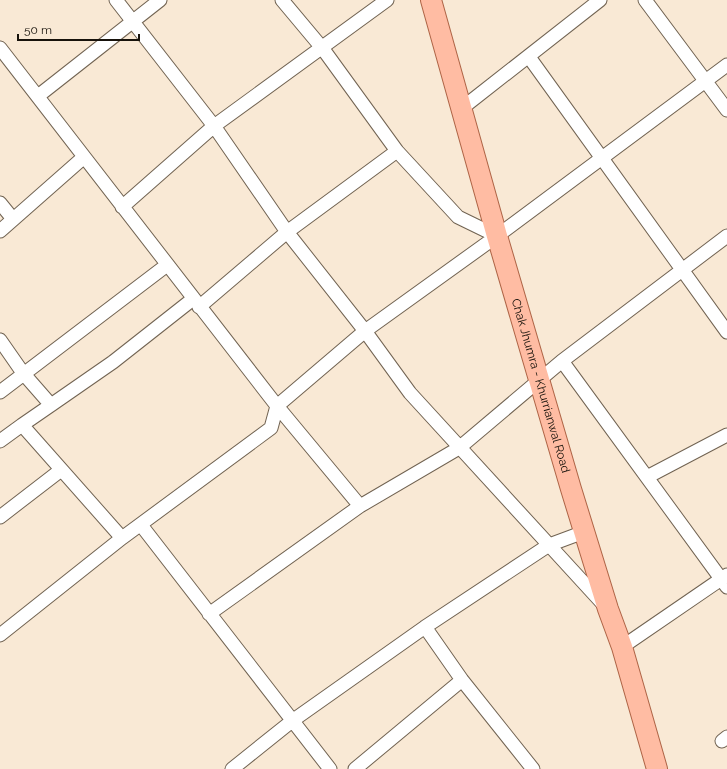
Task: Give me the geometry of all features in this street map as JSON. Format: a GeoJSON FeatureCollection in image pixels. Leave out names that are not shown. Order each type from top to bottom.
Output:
{"type":"FeatureCollection","features":[{"type":"Feature","properties":{"kind":"main road","name":"Chak Jhumra - Khurrianwal Road"},"geometry":{"type":"LineString","coordinates":[[431,0],[497,236],[584,532],[608,610],[622,647],[657,769]]}},
{"type":"Feature","properties":{"kind":"street"},"geometry":{"type":"LineString","coordinates":[[116,0],[214,126],[287,232],[365,331],[410,393],[608,610]]}},
{"type":"Feature","properties":{"kind":"street"},"geometry":{"type":"LineString","coordinates":[[38,96],[160,0]]}},
{"type":"Feature","properties":{"kind":"street"},"geometry":{"type":"LineString","coordinates":[[282,0],[323,49],[398,150],[458,217],[497,236]]}},
{"type":"Feature","properties":{"kind":"street"},"geometry":{"type":"LineString","coordinates":[[122,207],[214,126],[323,49],[387,0]]}},
{"type":"Feature","properties":{"kind":"street"},"geometry":{"type":"LineString","coordinates":[[462,109],[600,0]]}},
{"type":"Feature","properties":{"kind":"street"},"geometry":{"type":"LineString","coordinates":[[645,0],[727,110]]}},
{"type":"Feature","properties":{"kind":"street"},"geometry":{"type":"LineString","coordinates":[[0,48],[196,303],[277,406],[360,506]]}},
{"type":"Feature","properties":{"kind":"street"},"geometry":{"type":"LineString","coordinates":[[529,57],[727,332]]}},
{"type":"Feature","properties":{"kind":"street"},"geometry":{"type":"LineString","coordinates":[[0,635],[122,538],[271,428],[277,406],[365,331],[497,236],[727,65]]}},
{"type":"Feature","properties":{"kind":"street"},"geometry":{"type":"LineString","coordinates":[[0,441],[196,303],[287,232],[398,150]]}},
{"type":"Feature","properties":{"kind":"street"},"geometry":{"type":"LineString","coordinates":[[0,231],[84,157]]}},
{"type":"Feature","properties":{"kind":"street"},"geometry":{"type":"LineString","coordinates":[[0,203],[13,219]]}},
{"type":"Feature","properties":{"kind":"street"},"geometry":{"type":"LineString","coordinates":[[209,614],[360,506],[459,448],[562,361],[727,236]]}},
{"type":"Feature","properties":{"kind":"street"},"geometry":{"type":"LineString","coordinates":[[0,392],[23,373],[167,265]]}},
{"type":"Feature","properties":{"kind":"street"},"geometry":{"type":"LineString","coordinates":[[0,340],[23,373],[51,405]]}},
{"type":"Feature","properties":{"kind":"street"},"geometry":{"type":"LineString","coordinates":[[562,361],[725,580],[622,647]]}},
{"type":"Feature","properties":{"kind":"street"},"geometry":{"type":"LineString","coordinates":[[22,425],[122,538]]}},
{"type":"Feature","properties":{"kind":"street"},"geometry":{"type":"LineString","coordinates":[[647,477],[727,435]]}},
{"type":"Feature","properties":{"kind":"street"},"geometry":{"type":"LineString","coordinates":[[0,517],[62,470]]}},
{"type":"Feature","properties":{"kind":"street"},"geometry":{"type":"LineString","coordinates":[[140,525],[330,769]]}},
{"type":"Feature","properties":{"kind":"street"},"geometry":{"type":"LineString","coordinates":[[232,769],[292,721],[425,627],[549,545],[584,532]]}},
{"type":"Feature","properties":{"kind":"street"},"geometry":{"type":"LineString","coordinates":[[425,627],[462,680],[533,769]]}},
{"type":"Feature","properties":{"kind":"street"},"geometry":{"type":"LineString","coordinates":[[355,769],[462,680]]}}]}
